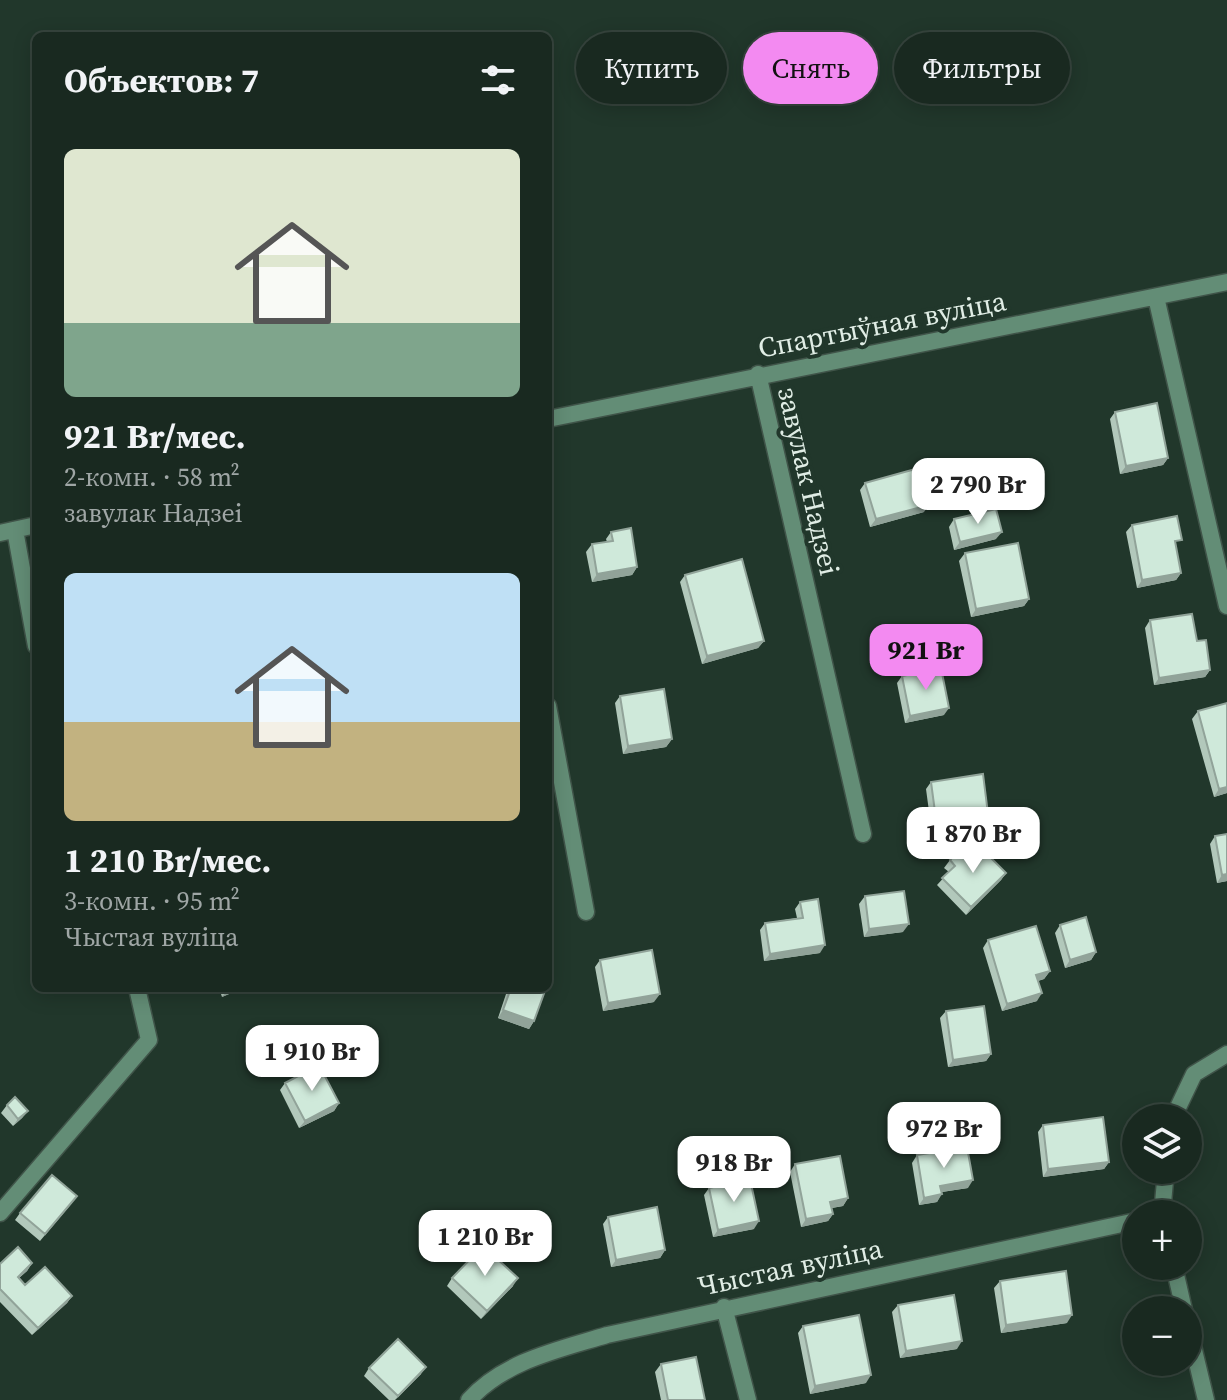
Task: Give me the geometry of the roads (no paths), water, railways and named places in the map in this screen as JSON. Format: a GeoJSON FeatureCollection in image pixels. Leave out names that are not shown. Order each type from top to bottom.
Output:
{"type":"FeatureCollection","features":[{"type":"Feature","properties":{"kind":"street","name":"Спартыўная вуліца"},"geometry":{"type":"LineString","coordinates":[[552,418],[758,374],[1227,282]]}},
{"type":"Feature","properties":{"kind":"street"},"geometry":{"type":"LineString","coordinates":[[1156,297],[1227,606]]}},
{"type":"Feature","properties":{"kind":"street","name":"завулак Надзеі"},"geometry":{"type":"LineString","coordinates":[[758,374],[863,834]]}},
{"type":"Feature","properties":{"kind":"street"},"geometry":{"type":"LineString","coordinates":[[32,526],[8,531],[32,630]]}},
{"type":"Feature","properties":{"kind":"street"},"geometry":{"type":"LineString","coordinates":[[552,728],[586,912]]}},
{"type":"Feature","properties":{"kind":"street"},"geometry":{"type":"LineString","coordinates":[[0,1213],[149,1040],[138,992]]}},
{"type":"Feature","properties":{"kind":"street"},"geometry":{"type":"LineString","coordinates":[[1180,1104],[1194,1074],[1227,1054]]}},
{"type":"Feature","properties":{"kind":"street","name":"Чыстая вуліца"},"geometry":{"type":"LineString","coordinates":[[469,1400],[479,1388],[524,1361],[607,1335],[724,1307],[1122,1224]]}},
{"type":"Feature","properties":{"kind":"street"},"geometry":{"type":"LineString","coordinates":[[724,1307],[748,1400]]}},
{"type":"Feature","properties":{"kind":"street"},"geometry":{"type":"LineString","coordinates":[[1200,1376],[1206,1400]]}}]}
